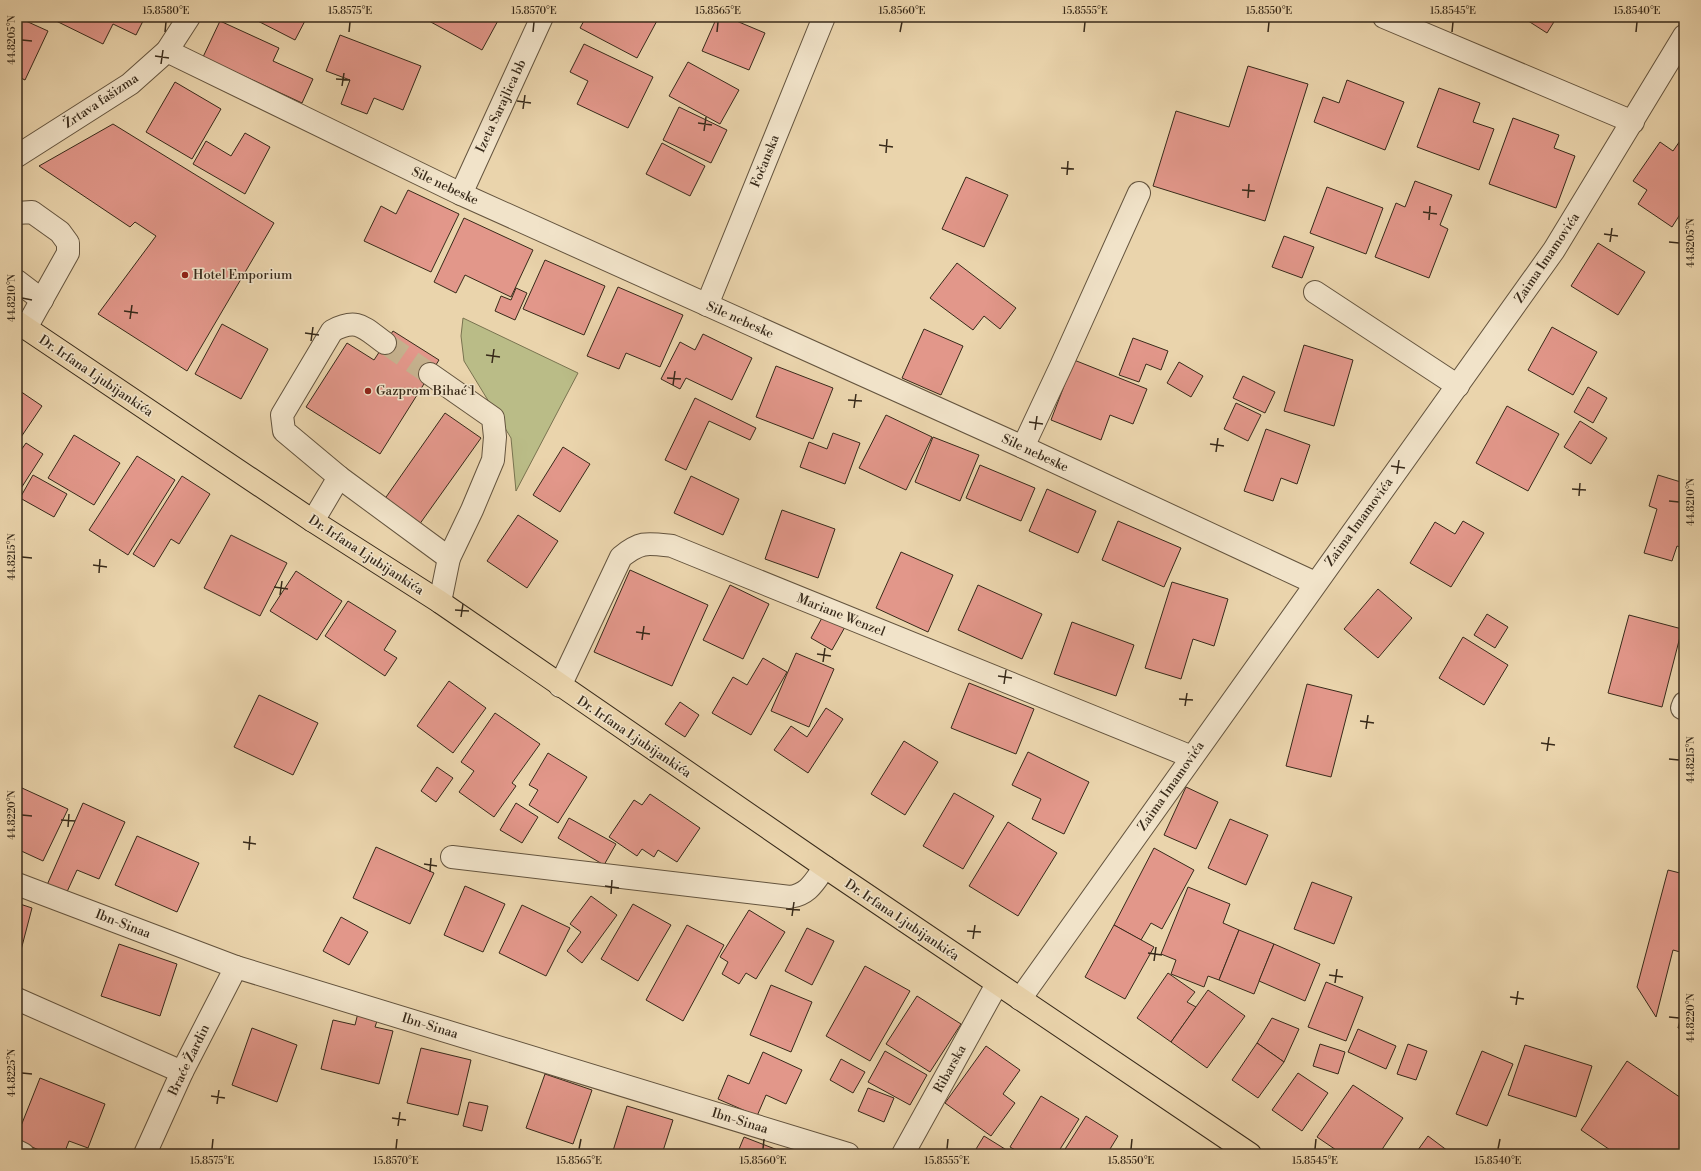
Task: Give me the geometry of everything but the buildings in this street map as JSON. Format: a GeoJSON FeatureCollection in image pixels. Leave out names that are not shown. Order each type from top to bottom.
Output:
{"type":"FeatureCollection","features":[{"type":"Feature","properties":{"kind":"main road","name":"Dr. Irfana Ljubijankića"},"geometry":{"type":"LineString","coordinates":[[21,325],[313,520],[440,602],[825,867],[1250,1154]]}},
{"type":"Feature","properties":{"kind":"street","name":"Izeta Sarajlica bb"},"geometry":{"type":"LineString","coordinates":[[461,194],[542,17]]}},
{"type":"Feature","properties":{"kind":"street","name":"Fočanska"},"geometry":{"type":"LineString","coordinates":[[707,306],[824,17]]}},
{"type":"Feature","properties":{"kind":"street"},"geometry":{"type":"LineString","coordinates":[[1384,17],[1633,122]]}},
{"type":"Feature","properties":{"kind":"street","name":"Žrtava fašizma"},"geometry":{"type":"LineString","coordinates":[[17,156],[130,84],[167,51],[183,19]]}},
{"type":"Feature","properties":{"kind":"street","name":"Zaima Imamovića"},"geometry":{"type":"LineString","coordinates":[[1020,999],[1315,583],[1458,386],[1554,250],[1682,43]]}},
{"type":"Feature","properties":{"kind":"street","name":"Sile nebeske"},"geometry":{"type":"LineString","coordinates":[[167,51],[461,194],[707,306],[1023,446],[1315,583]]}},
{"type":"Feature","properties":{"kind":"street"},"geometry":{"type":"LineString","coordinates":[[1023,446],[1061,366],[1139,193]]}},
{"type":"Feature","properties":{"kind":"street"},"geometry":{"type":"LineString","coordinates":[[17,213],[32,212],[60,232],[68,243],[68,253],[42,300],[21,325]]}},
{"type":"Feature","properties":{"kind":"street"},"geometry":{"type":"LineString","coordinates":[[17,281],[42,300]]}},
{"type":"Feature","properties":{"kind":"street"},"geometry":{"type":"LineString","coordinates":[[1315,292],[1458,386]]}},
{"type":"Feature","properties":{"kind":"street"},"geometry":{"type":"LineString","coordinates":[[385,343],[358,325],[345,324],[332,331],[282,415],[284,431],[339,477],[449,558]]}},
{"type":"Feature","properties":{"kind":"street"},"geometry":{"type":"LineString","coordinates":[[430,374],[494,418],[495,437],[493,460],[472,510],[449,558],[440,602]]}},
{"type":"Feature","properties":{"kind":"street"},"geometry":{"type":"LineString","coordinates":[[313,520],[339,477]]}},
{"type":"Feature","properties":{"kind":"street","name":"Mariane Wenzel"},"geometry":{"type":"LineString","coordinates":[[560,686],[621,557],[634,547],[649,544],[672,546],[1192,758]]}},
{"type":"Feature","properties":{"kind":"street"},"geometry":{"type":"LineString","coordinates":[[1684,703],[1682,708],[1684,708]]}},
{"type":"Feature","properties":{"kind":"street"},"geometry":{"type":"LineString","coordinates":[[452,857],[790,897],[801,895],[809,889],[825,867]]}},
{"type":"Feature","properties":{"kind":"street","name":"Ibn-Sinaa"},"geometry":{"type":"LineString","coordinates":[[17,884],[236,967],[848,1154]]}},
{"type":"Feature","properties":{"kind":"street","name":"Braće Žardin"},"geometry":{"type":"LineString","coordinates":[[145,1154],[182,1072],[236,967]]}},
{"type":"Feature","properties":{"kind":"street","name":"Ribarska"},"geometry":{"type":"LineString","coordinates":[[903,1154],[997,984]]}},
{"type":"Feature","properties":{"kind":"street"},"geometry":{"type":"LineString","coordinates":[[17,999],[182,1072]]}},
{"type":"Feature","properties":{"kind":"street"},"geometry":{"type":"LineString","coordinates":[[17,1151],[23,1154]]}},
{"type":"Feature","properties":{"kind":"green space"},"geometry":{"type":"Polygon","coordinates":[[[463,318],[578,373],[516,491],[511,438],[464,361],[461,336],[463,318]]]}},
{"type":"Feature","properties":{"kind":"tunnel"},"geometry":{"type":"LineString","coordinates":[[385,343],[430,374]]}},
{"type":"Feature","properties":{"kind":"place","name":"Hotel Emporium"},"geometry":{"type":"Point","coordinates":[185,275]}},
{"type":"Feature","properties":{"kind":"place","name":"Gazprom Bihać 1"},"geometry":{"type":"Point","coordinates":[368,391]}}]}
